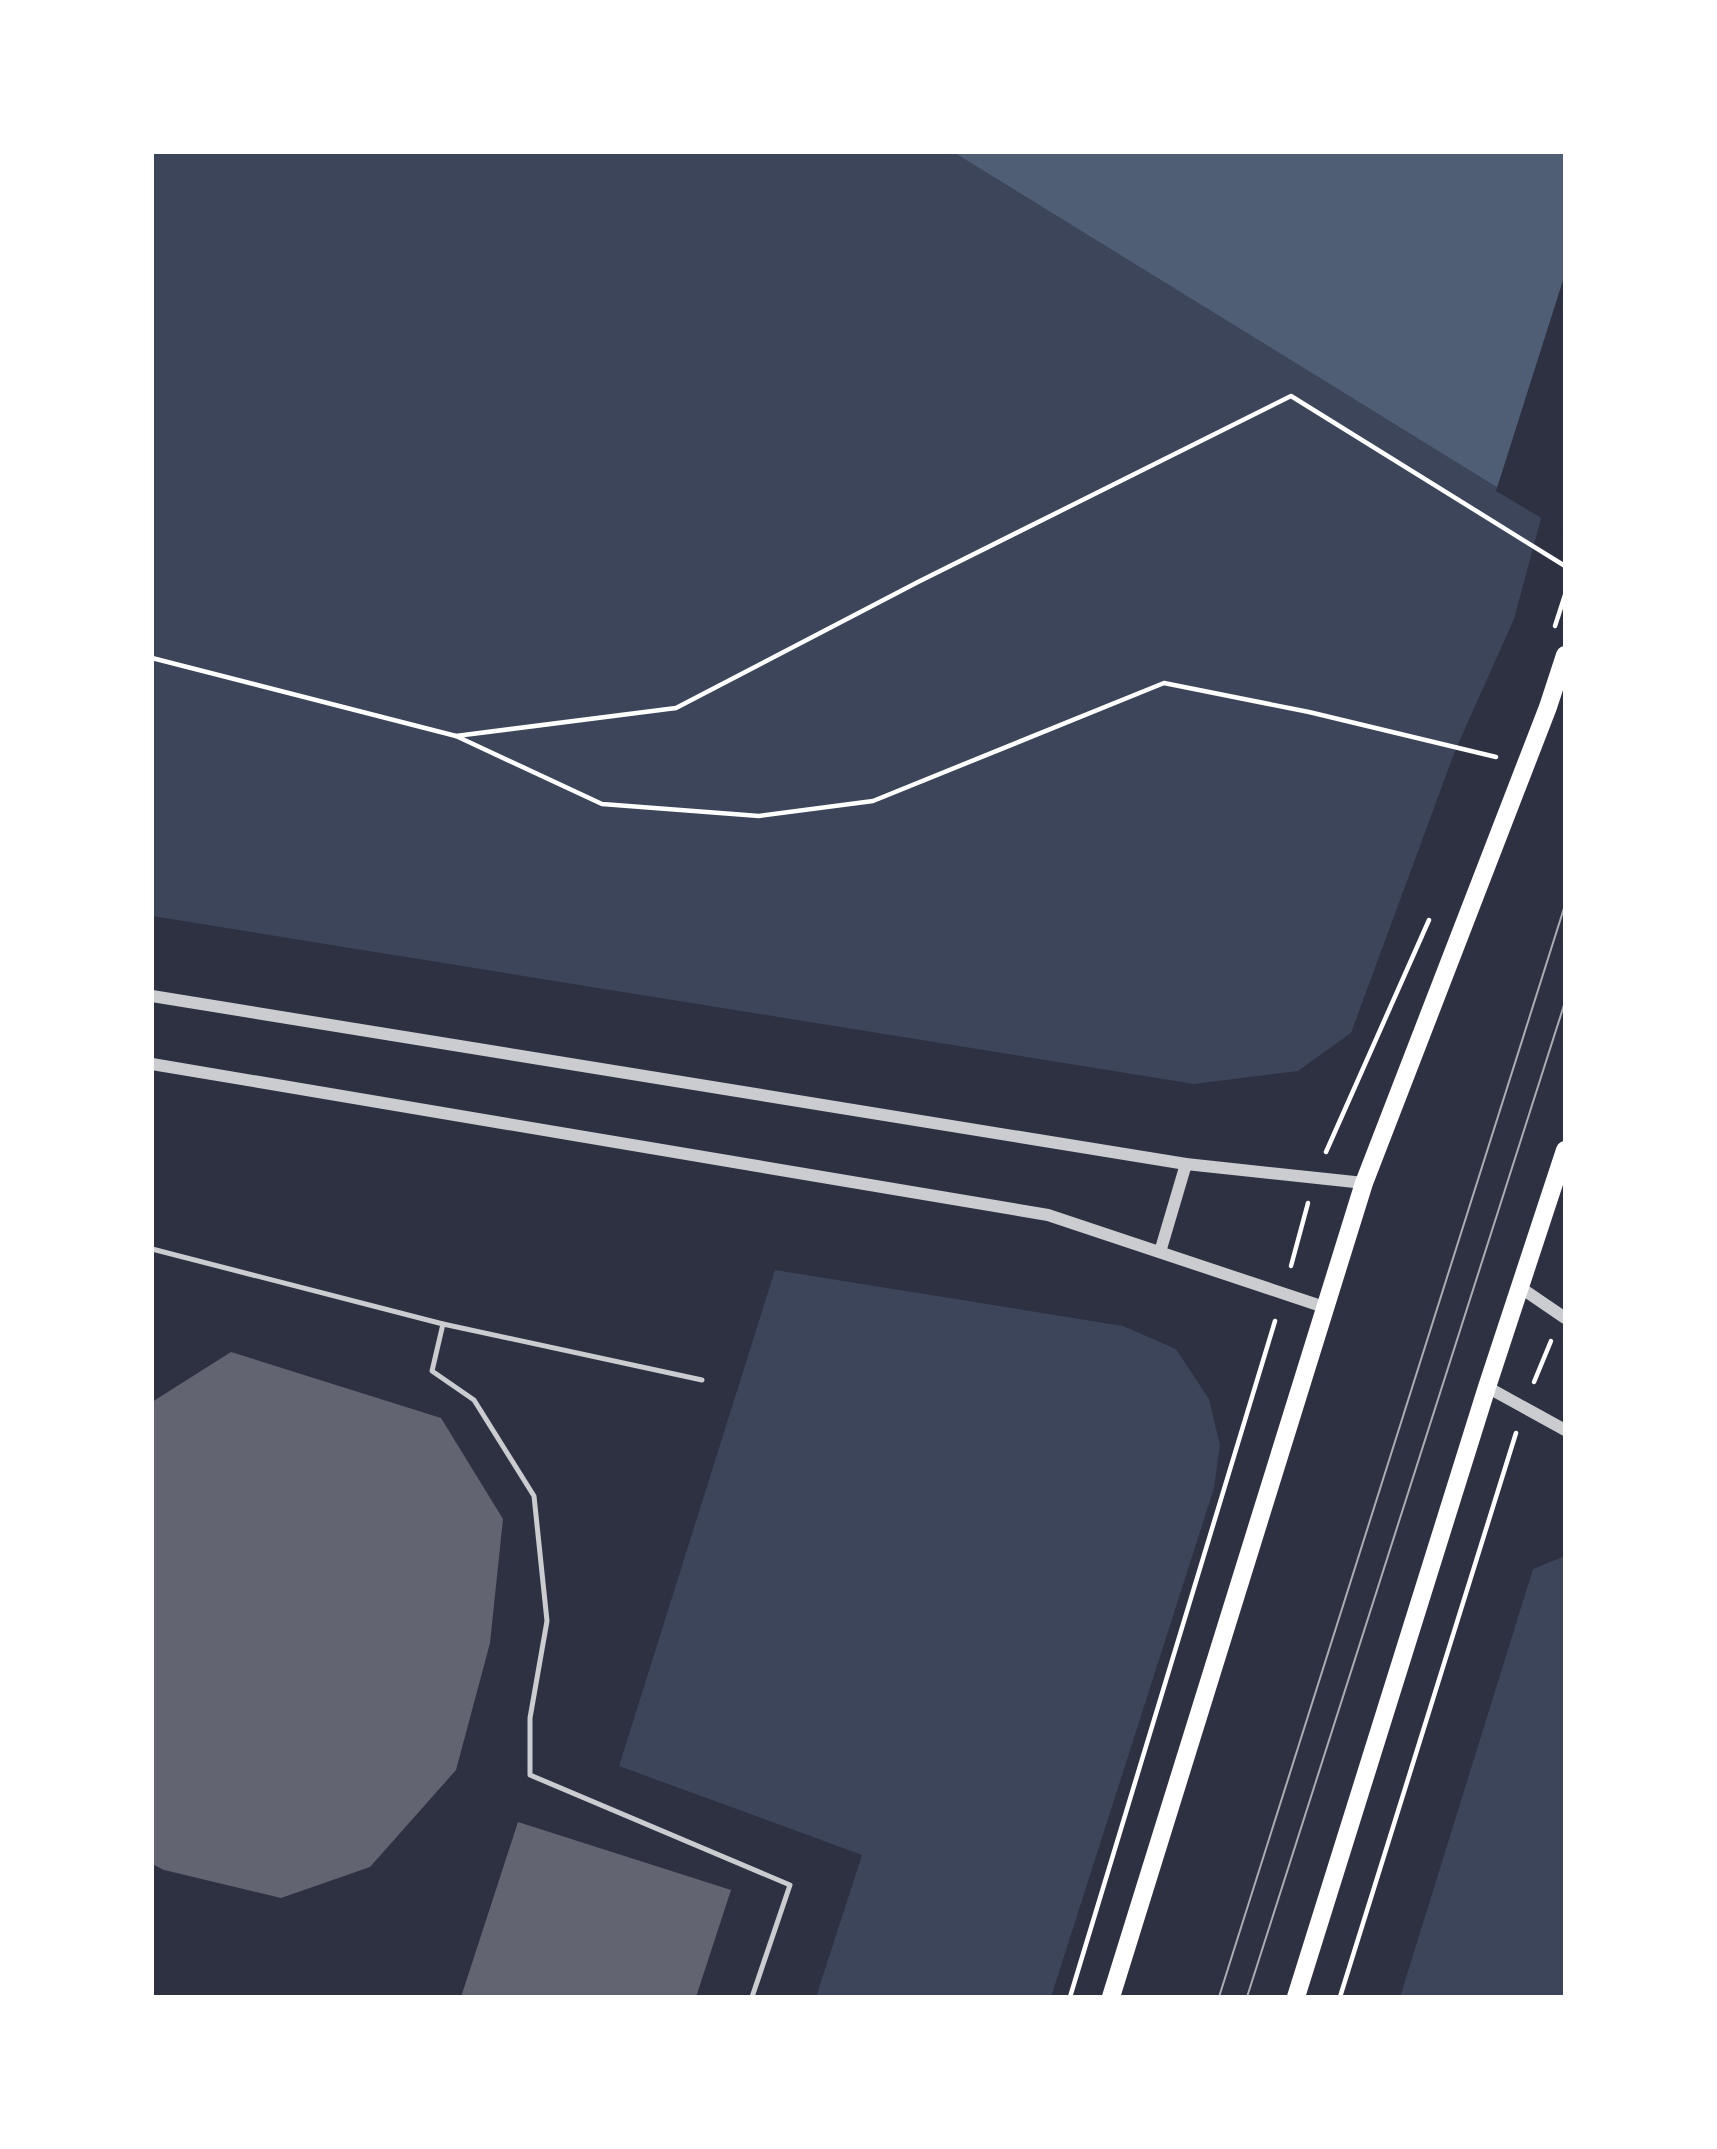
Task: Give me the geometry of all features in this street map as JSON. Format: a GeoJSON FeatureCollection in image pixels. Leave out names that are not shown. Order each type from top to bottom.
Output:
{"type":"FeatureCollection","features":[{"type":"Feature","properties":{"kind":"main road"},"geometry":{"type":"LineString","coordinates":[[1111,1997],[1364,1183],[1548,707],[1565,655]]}},
{"type":"Feature","properties":{"kind":"main road"},"geometry":{"type":"LineString","coordinates":[[1296,1997],[1487,1387],[1565,1150]]}},
{"type":"Feature","properties":{"kind":"street"},"geometry":{"type":"LineString","coordinates":[[152,996],[1186,1164],[1364,1183]]}},
{"type":"Feature","properties":{"kind":"street"},"geometry":{"type":"LineString","coordinates":[[152,1064],[1048,1215],[1324,1307]]}},
{"type":"Feature","properties":{"kind":"street"},"geometry":{"type":"LineString","coordinates":[[1160,1252],[1186,1164]]}},
{"type":"Feature","properties":{"kind":"street"},"geometry":{"type":"LineString","coordinates":[[1521,1288],[1563,1317]]}},
{"type":"Feature","properties":{"kind":"street"},"geometry":{"type":"LineString","coordinates":[[1487,1387],[1565,1430]]}},
{"type":"Feature","properties":{"kind":"lane"},"geometry":{"type":"LineString","coordinates":[[152,1249],[443,1324],[702,1380]]}},
{"type":"Feature","properties":{"kind":"lane"},"geometry":{"type":"LineString","coordinates":[[443,1324],[432,1371],[474,1400],[534,1496],[547,1621],[530,1718],[530,1775],[790,1885],[752,1997]]}},
{"type":"Feature","properties":{"kind":"path"},"geometry":{"type":"LineString","coordinates":[[456,736],[676,708],[918,582],[1291,396],[1565,566]]}},
{"type":"Feature","properties":{"kind":"path"},"geometry":{"type":"LineString","coordinates":[[152,657],[456,736],[602,804],[759,816],[873,801],[1164,683],[1309,712],[1501,758]]}},
{"type":"Feature","properties":{"kind":"path"},"geometry":{"type":"LineString","coordinates":[[1340,1997],[1524,1408],[1563,1317]]}},
{"type":"Feature","properties":{"kind":"shaded area"},"geometry":{"type":"Polygon","coordinates":[[[152,152],[953,152],[1542,515],[1514,619],[1455,751],[1351,1033],[1298,1071],[1194,1084],[152,916],[152,152]]]}},
{"type":"Feature","properties":{"kind":"shaded area"},"geometry":{"type":"Polygon","coordinates":[[[953,152],[1565,152],[1565,529],[1542,515],[953,152]]]}},
{"type":"Feature","properties":{"kind":"shaded area"},"geometry":{"type":"Polygon","coordinates":[[[775,1270],[1123,1326],[1176,1349],[1209,1399],[1220,1445],[1214,1488],[1051,1997],[816,1997],[862,1855],[619,1766],[775,1270]]]}},
{"type":"Feature","properties":{"kind":"shaded area"},"geometry":{"type":"Polygon","coordinates":[[[1565,1556],[1565,1997],[1400,1997],[1533,1569],[1565,1556]]]}},
{"type":"Feature","properties":{"kind":"pier"},"geometry":{"type":"Polygon","coordinates":[[[1565,274],[1565,532],[1496,491],[1565,274]]]}},
{"type":"Feature","properties":{"kind":"building"},"geometry":{"type":"Polygon","coordinates":[[[231,1352],[441,1418],[503,1519],[490,1643],[456,1770],[370,1867],[281,1898],[164,1870],[152,1864],[152,1402],[231,1352]]]}},
{"type":"Feature","properties":{"kind":"building"},"geometry":{"type":"Polygon","coordinates":[[[518,1822],[731,1890],[696,1997],[461,1997],[518,1822]]]}},
{"type":"Feature","properties":{"kind":"tram line"},"geometry":{"type":"LineString","coordinates":[[1219,1997],[1565,905]]}},
{"type":"Feature","properties":{"kind":"tram line"},"geometry":{"type":"LineString","coordinates":[[1247,1997],[1565,1002]]}}]}
